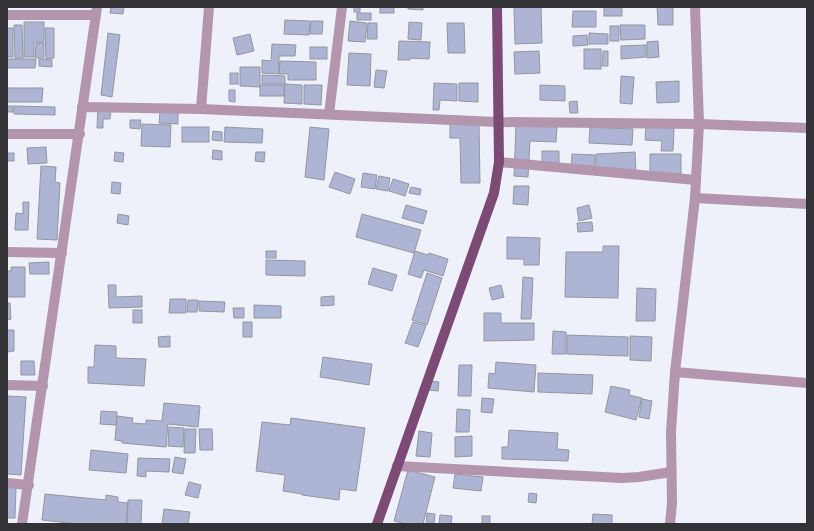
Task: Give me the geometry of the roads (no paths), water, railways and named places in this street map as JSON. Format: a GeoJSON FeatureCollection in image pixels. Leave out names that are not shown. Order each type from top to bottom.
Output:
{"type":"FeatureCollection","features":[{"type":"Feature","properties":{"kind":"main road"},"geometry":{"type":"LineString","coordinates":[[377,524],[495,187],[499,162],[497,122],[497,7]]}},
{"type":"Feature","properties":{"kind":"street"},"geometry":{"type":"LineString","coordinates":[[201,109],[209,7]]}},
{"type":"Feature","properties":{"kind":"street"},"geometry":{"type":"LineString","coordinates":[[329,114],[342,7]]}},
{"type":"Feature","properties":{"kind":"street"},"geometry":{"type":"LineString","coordinates":[[670,524],[672,503],[671,432],[695,198],[699,124],[696,7]]}},
{"type":"Feature","properties":{"kind":"street"},"geometry":{"type":"LineString","coordinates":[[7,15],[97,11],[82,107],[80,134],[29,485],[22,524]]}},
{"type":"Feature","properties":{"kind":"street"},"geometry":{"type":"LineString","coordinates":[[82,107],[201,109],[497,122],[699,124],[807,128]]}},
{"type":"Feature","properties":{"kind":"street"},"geometry":{"type":"LineString","coordinates":[[7,134],[80,134]]}},
{"type":"Feature","properties":{"kind":"street"},"geometry":{"type":"LineString","coordinates":[[499,162],[696,180]]}},
{"type":"Feature","properties":{"kind":"street"},"geometry":{"type":"LineString","coordinates":[[695,198],[807,204]]}},
{"type":"Feature","properties":{"kind":"street"},"geometry":{"type":"LineString","coordinates":[[7,252],[62,253]]}},
{"type":"Feature","properties":{"kind":"street"},"geometry":{"type":"LineString","coordinates":[[676,372],[807,383]]}},
{"type":"Feature","properties":{"kind":"street"},"geometry":{"type":"LineString","coordinates":[[7,385],[43,386]]}},
{"type":"Feature","properties":{"kind":"street"},"geometry":{"type":"LineString","coordinates":[[397,466],[622,478],[639,478],[671,472]]}},
{"type":"Feature","properties":{"kind":"street"},"geometry":{"type":"LineString","coordinates":[[7,483],[29,485]]}}]}
